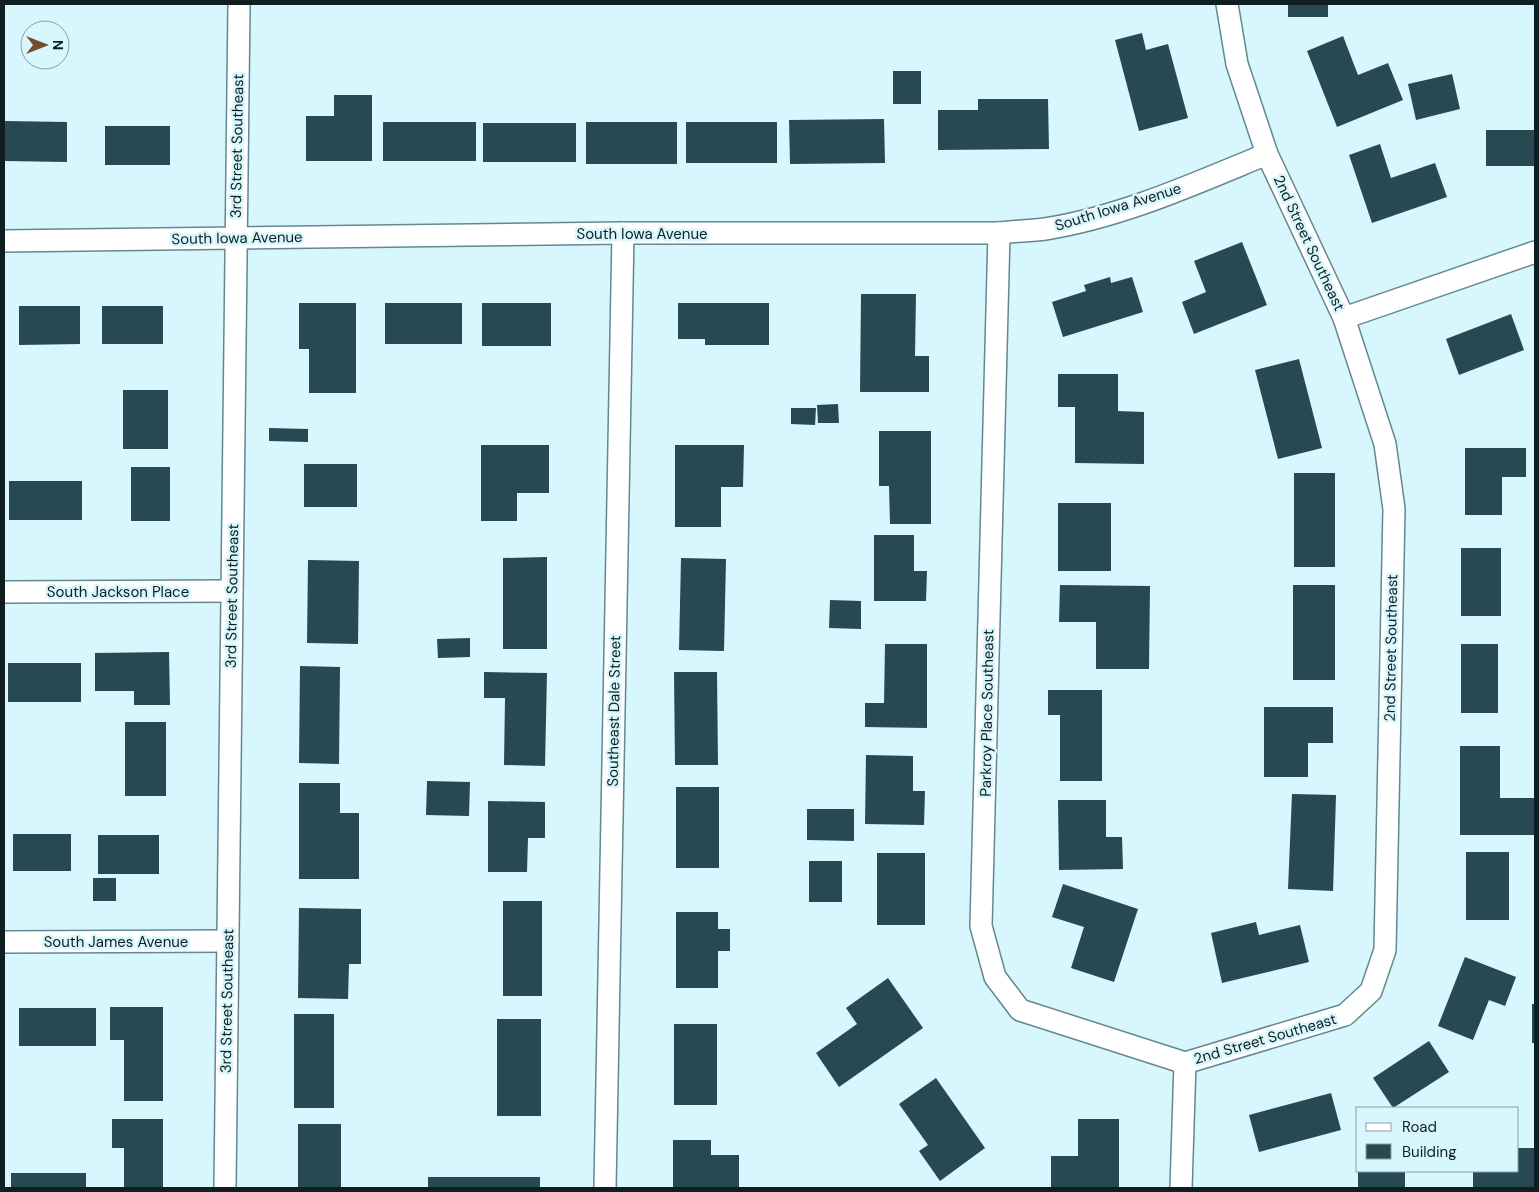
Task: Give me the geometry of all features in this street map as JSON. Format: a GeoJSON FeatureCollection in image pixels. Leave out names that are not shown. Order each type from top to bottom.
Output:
{"type":"FeatureCollection","features":[{"type":"Feature","properties":{"kind":"street","name":"3rd Street Southeast"},"geometry":{"type":"LineString","coordinates":[[225,1188],[239,4]]}},
{"type":"Feature","properties":{"kind":"street","name":"2nd Street Southeast"},"geometry":{"type":"LineString","coordinates":[[1181,1188],[1185,1063],[1345,1015],[1371,991],[1384,950],[1394,509],[1385,444],[1344,318],[1267,154],[1237,64],[1227,4]]}},
{"type":"Feature","properties":{"kind":"street","name":"South Iowa Avenue"},"geometry":{"type":"LineString","coordinates":[[4,242],[622,234],[999,233],[1045,229],[1087,220],[1168,195],[1267,154]]}},
{"type":"Feature","properties":{"kind":"street","name":"Parkroy Place Southeast"},"geometry":{"type":"LineString","coordinates":[[999,233],[982,926],[995,977],[1020,1010],[1185,1063]]}},
{"type":"Feature","properties":{"kind":"street","name":"Southeast Dale Street"},"geometry":{"type":"LineString","coordinates":[[605,1188],[622,234]]}},
{"type":"Feature","properties":{"kind":"street"},"geometry":{"type":"LineString","coordinates":[[1344,318],[1535,252]]}},
{"type":"Feature","properties":{"kind":"street","name":"South Jackson Place"},"geometry":{"type":"LineString","coordinates":[[4,592],[232,591]]}},
{"type":"Feature","properties":{"kind":"street","name":"South James Avenue"},"geometry":{"type":"LineString","coordinates":[[4,942],[228,941]]}},
{"type":"Feature","properties":{"kind":"building"},"geometry":{"type":"Polygon","coordinates":[[[1288,4],[1328,4],[1328,17],[1288,17],[1288,4]]]}},
{"type":"Feature","properties":{"kind":"building"},"geometry":{"type":"Polygon","coordinates":[[[1142,33],[1146,50],[1168,44],[1188,118],[1139,131],[1115,40],[1142,33]]]}},
{"type":"Feature","properties":{"kind":"building"},"geometry":{"type":"Polygon","coordinates":[[[1343,36],[1358,75],[1388,63],[1403,100],[1337,127],[1307,51],[1343,36]]]}},
{"type":"Feature","properties":{"kind":"building"},"geometry":{"type":"Polygon","coordinates":[[[893,71],[921,71],[921,104],[893,104],[893,71]]]}},
{"type":"Feature","properties":{"kind":"building"},"geometry":{"type":"Polygon","coordinates":[[[1452,74],[1460,109],[1416,120],[1408,84],[1452,74]]]}},
{"type":"Feature","properties":{"kind":"building"},"geometry":{"type":"Polygon","coordinates":[[[334,95],[372,95],[372,161],[306,161],[306,116],[334,116],[334,95]]]}},
{"type":"Feature","properties":{"kind":"building"},"geometry":{"type":"Polygon","coordinates":[[[978,99],[1048,99],[1049,149],[938,150],[938,110],[978,110],[978,99]]]}},
{"type":"Feature","properties":{"kind":"building"},"geometry":{"type":"Polygon","coordinates":[[[884,119],[885,163],[790,164],[789,120],[884,119]]]}},
{"type":"Feature","properties":{"kind":"building"},"geometry":{"type":"Polygon","coordinates":[[[4,121],[67,122],[67,162],[4,161],[4,121]]]}},
{"type":"Feature","properties":{"kind":"building"},"geometry":{"type":"Polygon","coordinates":[[[383,122],[476,122],[476,161],[383,161],[383,122]]]}},
{"type":"Feature","properties":{"kind":"building"},"geometry":{"type":"Polygon","coordinates":[[[586,122],[677,122],[677,164],[586,164],[586,122]]]}},
{"type":"Feature","properties":{"kind":"building"},"geometry":{"type":"Polygon","coordinates":[[[686,122],[777,122],[777,163],[686,163],[686,122]]]}},
{"type":"Feature","properties":{"kind":"building"},"geometry":{"type":"Polygon","coordinates":[[[483,123],[576,123],[576,162],[483,162],[483,123]]]}},
{"type":"Feature","properties":{"kind":"building"},"geometry":{"type":"Polygon","coordinates":[[[105,126],[170,126],[170,165],[105,165],[105,126]]]}},
{"type":"Feature","properties":{"kind":"building"},"geometry":{"type":"Polygon","coordinates":[[[1486,130],[1535,130],[1535,166],[1486,166],[1486,130]]]}},
{"type":"Feature","properties":{"kind":"building"},"geometry":{"type":"Polygon","coordinates":[[[1380,144],[1391,178],[1435,163],[1447,197],[1372,223],[1349,155],[1380,144]]]}},
{"type":"Feature","properties":{"kind":"building"},"geometry":{"type":"Polygon","coordinates":[[[1242,242],[1267,305],[1194,334],[1182,302],[1206,292],[1194,261],[1242,242]]]}},
{"type":"Feature","properties":{"kind":"building"},"geometry":{"type":"Polygon","coordinates":[[[1110,277],[1111,283],[1132,277],[1143,312],[1063,337],[1052,302],[1086,291],[1084,285],[1110,277]]]}},
{"type":"Feature","properties":{"kind":"building"},"geometry":{"type":"Polygon","coordinates":[[[861,294],[916,294],[915,356],[929,356],[929,392],[860,392],[861,294]]]}},
{"type":"Feature","properties":{"kind":"building"},"geometry":{"type":"Polygon","coordinates":[[[299,303],[356,303],[356,393],[309,393],[309,349],[299,349],[299,303]]]}},
{"type":"Feature","properties":{"kind":"building"},"geometry":{"type":"Polygon","coordinates":[[[385,303],[462,303],[462,344],[385,344],[385,303]]]}},
{"type":"Feature","properties":{"kind":"building"},"geometry":{"type":"Polygon","coordinates":[[[482,303],[551,303],[551,346],[482,346],[482,303]]]}},
{"type":"Feature","properties":{"kind":"building"},"geometry":{"type":"Polygon","coordinates":[[[678,303],[769,303],[769,345],[705,345],[705,339],[678,339],[678,303]]]}},
{"type":"Feature","properties":{"kind":"building"},"geometry":{"type":"Polygon","coordinates":[[[19,306],[80,306],[80,344],[19,345],[19,306]]]}},
{"type":"Feature","properties":{"kind":"building"},"geometry":{"type":"Polygon","coordinates":[[[102,306],[163,306],[163,344],[102,344],[102,306]]]}},
{"type":"Feature","properties":{"kind":"building"},"geometry":{"type":"Polygon","coordinates":[[[1511,314],[1524,350],[1459,375],[1446,339],[1511,314]]]}},
{"type":"Feature","properties":{"kind":"building"},"geometry":{"type":"Polygon","coordinates":[[[1299,359],[1322,448],[1278,459],[1255,370],[1299,359]]]}},
{"type":"Feature","properties":{"kind":"building"},"geometry":{"type":"Polygon","coordinates":[[[1058,374],[1118,374],[1118,411],[1144,412],[1144,464],[1075,463],[1075,407],[1058,407],[1058,374]]]}},
{"type":"Feature","properties":{"kind":"building"},"geometry":{"type":"Polygon","coordinates":[[[123,390],[168,390],[168,449],[123,449],[123,390]]]}},
{"type":"Feature","properties":{"kind":"building"},"geometry":{"type":"Polygon","coordinates":[[[838,404],[839,423],[818,423],[817,405],[838,404]]]}},
{"type":"Feature","properties":{"kind":"building"},"geometry":{"type":"Polygon","coordinates":[[[791,408],[816,408],[815,425],[791,424],[791,408]]]}},
{"type":"Feature","properties":{"kind":"building"},"geometry":{"type":"Polygon","coordinates":[[[269,428],[308,429],[308,442],[269,441],[269,428]]]}},
{"type":"Feature","properties":{"kind":"building"},"geometry":{"type":"Polygon","coordinates":[[[879,431],[931,431],[931,524],[890,524],[889,486],[879,486],[879,431]]]}},
{"type":"Feature","properties":{"kind":"building"},"geometry":{"type":"Polygon","coordinates":[[[481,445],[549,445],[549,493],[517,493],[517,521],[481,521],[481,445]]]}},
{"type":"Feature","properties":{"kind":"building"},"geometry":{"type":"Polygon","coordinates":[[[675,445],[744,445],[743,487],[721,487],[721,527],[675,527],[675,445]]]}},
{"type":"Feature","properties":{"kind":"building"},"geometry":{"type":"Polygon","coordinates":[[[1465,448],[1526,448],[1526,477],[1502,477],[1502,515],[1465,515],[1465,448]]]}},
{"type":"Feature","properties":{"kind":"building"},"geometry":{"type":"Polygon","coordinates":[[[304,464],[357,464],[357,507],[304,507],[304,464]]]}},
{"type":"Feature","properties":{"kind":"building"},"geometry":{"type":"Polygon","coordinates":[[[131,467],[170,467],[170,521],[131,521],[131,467]]]}},
{"type":"Feature","properties":{"kind":"building"},"geometry":{"type":"Polygon","coordinates":[[[1294,473],[1335,473],[1335,567],[1294,567],[1294,473]]]}},
{"type":"Feature","properties":{"kind":"building"},"geometry":{"type":"Polygon","coordinates":[[[9,481],[82,481],[82,520],[9,520],[9,481]]]}},
{"type":"Feature","properties":{"kind":"building"},"geometry":{"type":"Polygon","coordinates":[[[1058,503],[1111,503],[1111,571],[1058,571],[1058,503]]]}},
{"type":"Feature","properties":{"kind":"building"},"geometry":{"type":"Polygon","coordinates":[[[874,535],[914,535],[914,571],[927,571],[926,601],[874,601],[874,535]]]}},
{"type":"Feature","properties":{"kind":"building"},"geometry":{"type":"Polygon","coordinates":[[[1461,548],[1501,548],[1501,616],[1461,616],[1461,548]]]}},
{"type":"Feature","properties":{"kind":"building"},"geometry":{"type":"Polygon","coordinates":[[[547,557],[547,649],[503,649],[503,558],[547,557]]]}},
{"type":"Feature","properties":{"kind":"building"},"geometry":{"type":"Polygon","coordinates":[[[681,558],[726,559],[724,651],[679,650],[681,558]]]}},
{"type":"Feature","properties":{"kind":"building"},"geometry":{"type":"Polygon","coordinates":[[[308,560],[359,561],[358,644],[307,643],[308,560]]]}},
{"type":"Feature","properties":{"kind":"building"},"geometry":{"type":"Polygon","coordinates":[[[1060,585],[1150,586],[1149,669],[1096,669],[1096,622],[1059,622],[1060,585]]]}},
{"type":"Feature","properties":{"kind":"building"},"geometry":{"type":"Polygon","coordinates":[[[1293,585],[1335,585],[1335,680],[1293,680],[1293,585]]]}},
{"type":"Feature","properties":{"kind":"building"},"geometry":{"type":"Polygon","coordinates":[[[830,600],[861,601],[861,629],[829,628],[830,600]]]}},
{"type":"Feature","properties":{"kind":"building"},"geometry":{"type":"Polygon","coordinates":[[[470,638],[470,657],[438,658],[437,639],[470,638]]]}},
{"type":"Feature","properties":{"kind":"building"},"geometry":{"type":"Polygon","coordinates":[[[885,644],[927,644],[927,728],[865,727],[865,703],[884,703],[885,644]]]}},
{"type":"Feature","properties":{"kind":"building"},"geometry":{"type":"Polygon","coordinates":[[[1461,644],[1498,644],[1498,713],[1461,713],[1461,644]]]}},
{"type":"Feature","properties":{"kind":"building"},"geometry":{"type":"Polygon","coordinates":[[[169,652],[170,705],[134,705],[134,691],[95,691],[95,653],[169,652]]]}},
{"type":"Feature","properties":{"kind":"building"},"geometry":{"type":"Polygon","coordinates":[[[8,663],[81,663],[81,702],[8,702],[8,663]]]}},
{"type":"Feature","properties":{"kind":"building"},"geometry":{"type":"Polygon","coordinates":[[[300,666],[340,667],[339,764],[299,763],[300,666]]]}},
{"type":"Feature","properties":{"kind":"building"},"geometry":{"type":"Polygon","coordinates":[[[484,672],[547,673],[545,766],[504,765],[505,698],[484,698],[484,672]]]}},
{"type":"Feature","properties":{"kind":"building"},"geometry":{"type":"Polygon","coordinates":[[[674,672],[717,672],[718,765],[675,765],[674,672]]]}},
{"type":"Feature","properties":{"kind":"building"},"geometry":{"type":"Polygon","coordinates":[[[1048,690],[1102,690],[1102,781],[1060,781],[1060,715],[1048,715],[1048,690]]]}},
{"type":"Feature","properties":{"kind":"building"},"geometry":{"type":"Polygon","coordinates":[[[1264,707],[1333,707],[1333,743],[1308,743],[1308,777],[1264,777],[1264,707]]]}},
{"type":"Feature","properties":{"kind":"building"},"geometry":{"type":"Polygon","coordinates":[[[125,722],[166,722],[166,796],[125,796],[125,722]]]}},
{"type":"Feature","properties":{"kind":"building"},"geometry":{"type":"Polygon","coordinates":[[[1460,746],[1500,746],[1500,798],[1535,798],[1535,835],[1460,835],[1460,746]]]}},
{"type":"Feature","properties":{"kind":"building"},"geometry":{"type":"Polygon","coordinates":[[[866,755],[913,756],[913,791],[925,791],[924,825],[865,824],[866,755]]]}},
{"type":"Feature","properties":{"kind":"building"},"geometry":{"type":"Polygon","coordinates":[[[427,781],[470,782],[469,816],[426,815],[427,781]]]}},
{"type":"Feature","properties":{"kind":"building"},"geometry":{"type":"Polygon","coordinates":[[[299,783],[340,783],[340,813],[359,813],[359,879],[299,879],[299,783]]]}},
{"type":"Feature","properties":{"kind":"building"},"geometry":{"type":"Polygon","coordinates":[[[676,787],[719,787],[719,868],[676,868],[676,787]]]}},
{"type":"Feature","properties":{"kind":"building"},"geometry":{"type":"Polygon","coordinates":[[[1292,794],[1336,795],[1333,891],[1288,889],[1292,794]]]}},
{"type":"Feature","properties":{"kind":"building"},"geometry":{"type":"Polygon","coordinates":[[[1058,800],[1106,800],[1106,837],[1122,837],[1123,869],[1059,870],[1058,800]]]}},
{"type":"Feature","properties":{"kind":"building"},"geometry":{"type":"Polygon","coordinates":[[[488,801],[545,802],[545,838],[528,838],[527,872],[488,872],[488,801]]]}},
{"type":"Feature","properties":{"kind":"building"},"geometry":{"type":"Polygon","coordinates":[[[807,809],[854,809],[854,841],[807,840],[807,809]]]}},
{"type":"Feature","properties":{"kind":"building"},"geometry":{"type":"Polygon","coordinates":[[[13,834],[71,834],[71,871],[13,871],[13,834]]]}},
{"type":"Feature","properties":{"kind":"building"},"geometry":{"type":"Polygon","coordinates":[[[98,835],[159,835],[159,874],[98,874],[98,835]]]}},
{"type":"Feature","properties":{"kind":"building"},"geometry":{"type":"Polygon","coordinates":[[[1466,852],[1509,852],[1509,920],[1466,920],[1466,852]]]}},
{"type":"Feature","properties":{"kind":"building"},"geometry":{"type":"Polygon","coordinates":[[[877,853],[925,853],[925,925],[877,925],[877,853]]]}},
{"type":"Feature","properties":{"kind":"building"},"geometry":{"type":"Polygon","coordinates":[[[809,861],[842,861],[842,902],[809,902],[809,861]]]}},
{"type":"Feature","properties":{"kind":"building"},"geometry":{"type":"Polygon","coordinates":[[[93,878],[116,878],[116,901],[93,901],[93,878]]]}},
{"type":"Feature","properties":{"kind":"building"},"geometry":{"type":"Polygon","coordinates":[[[1063,884],[1138,909],[1114,982],[1071,968],[1084,927],[1052,917],[1063,884]]]}},
{"type":"Feature","properties":{"kind":"building"},"geometry":{"type":"Polygon","coordinates":[[[503,901],[542,901],[542,996],[503,996],[503,901]]]}},
{"type":"Feature","properties":{"kind":"building"},"geometry":{"type":"Polygon","coordinates":[[[299,908],[361,909],[361,964],[349,964],[348,999],[298,998],[299,908]]]}},
{"type":"Feature","properties":{"kind":"building"},"geometry":{"type":"Polygon","coordinates":[[[676,912],[718,912],[718,929],[730,929],[730,951],[718,951],[718,988],[676,988],[676,912]]]}},
{"type":"Feature","properties":{"kind":"building"},"geometry":{"type":"Polygon","coordinates":[[[1256,922],[1259,935],[1300,925],[1309,962],[1222,983],[1211,933],[1256,922]]]}},
{"type":"Feature","properties":{"kind":"building"},"geometry":{"type":"Polygon","coordinates":[[[1465,957],[1516,977],[1505,1006],[1489,1000],[1473,1040],[1438,1026],[1465,957]]]}},
{"type":"Feature","properties":{"kind":"building"},"geometry":{"type":"Polygon","coordinates":[[[888,978],[923,1028],[839,1087],[816,1053],[857,1024],[846,1008],[888,978]]]}},
{"type":"Feature","properties":{"kind":"building"},"geometry":{"type":"Polygon","coordinates":[[[1532,1004],[1535,1004],[1535,1043],[1532,1043],[1532,1004]]]}},
{"type":"Feature","properties":{"kind":"building"},"geometry":{"type":"Polygon","coordinates":[[[110,1007],[163,1007],[163,1101],[124,1101],[124,1040],[110,1040],[110,1007]]]}},
{"type":"Feature","properties":{"kind":"building"},"geometry":{"type":"Polygon","coordinates":[[[19,1008],[96,1008],[96,1046],[19,1046],[19,1008]]]}},
{"type":"Feature","properties":{"kind":"building"},"geometry":{"type":"Polygon","coordinates":[[[294,1014],[334,1014],[334,1108],[294,1108],[294,1014]]]}},
{"type":"Feature","properties":{"kind":"building"},"geometry":{"type":"Polygon","coordinates":[[[497,1019],[541,1019],[541,1116],[497,1116],[497,1019]]]}},
{"type":"Feature","properties":{"kind":"building"},"geometry":{"type":"Polygon","coordinates":[[[674,1024],[717,1024],[717,1105],[674,1105],[674,1024]]]}},
{"type":"Feature","properties":{"kind":"building"},"geometry":{"type":"Polygon","coordinates":[[[1429,1041],[1449,1072],[1395,1107],[1392,1107],[1373,1078],[1429,1041]]]}},
{"type":"Feature","properties":{"kind":"building"},"geometry":{"type":"Polygon","coordinates":[[[936,1078],[985,1148],[940,1181],[919,1151],[928,1145],[899,1104],[936,1078]]]}},
{"type":"Feature","properties":{"kind":"building"},"geometry":{"type":"Polygon","coordinates":[[[1331,1093],[1341,1130],[1259,1152],[1249,1115],[1331,1093]]]}},
{"type":"Feature","properties":{"kind":"building"},"geometry":{"type":"Polygon","coordinates":[[[112,1119],[163,1119],[163,1188],[124,1188],[124,1148],[112,1148],[112,1119]]]}},
{"type":"Feature","properties":{"kind":"building"},"geometry":{"type":"Polygon","coordinates":[[[1078,1119],[1119,1119],[1119,1188],[1051,1188],[1051,1156],[1078,1156],[1078,1119]]]}},
{"type":"Feature","properties":{"kind":"building"},"geometry":{"type":"Polygon","coordinates":[[[298,1124],[341,1124],[341,1188],[298,1188],[298,1124]]]}},
{"type":"Feature","properties":{"kind":"building"},"geometry":{"type":"Polygon","coordinates":[[[673,1140],[711,1140],[711,1155],[739,1155],[739,1188],[673,1188],[673,1140]]]}},
{"type":"Feature","properties":{"kind":"building"},"geometry":{"type":"Polygon","coordinates":[[[1519,1148],[1535,1148],[1535,1188],[1473,1188],[1473,1172],[1519,1172],[1519,1148]]]}},
{"type":"Feature","properties":{"kind":"building"},"geometry":{"type":"Polygon","coordinates":[[[1358,1172],[1405,1172],[1405,1188],[1358,1188],[1358,1172]]]}},
{"type":"Feature","properties":{"kind":"building"},"geometry":{"type":"Polygon","coordinates":[[[11,1173],[86,1173],[86,1188],[11,1188],[11,1173]]]}},
{"type":"Feature","properties":{"kind":"building"},"geometry":{"type":"Polygon","coordinates":[[[428,1177],[540,1177],[540,1188],[428,1188],[428,1177]]]}}]}
